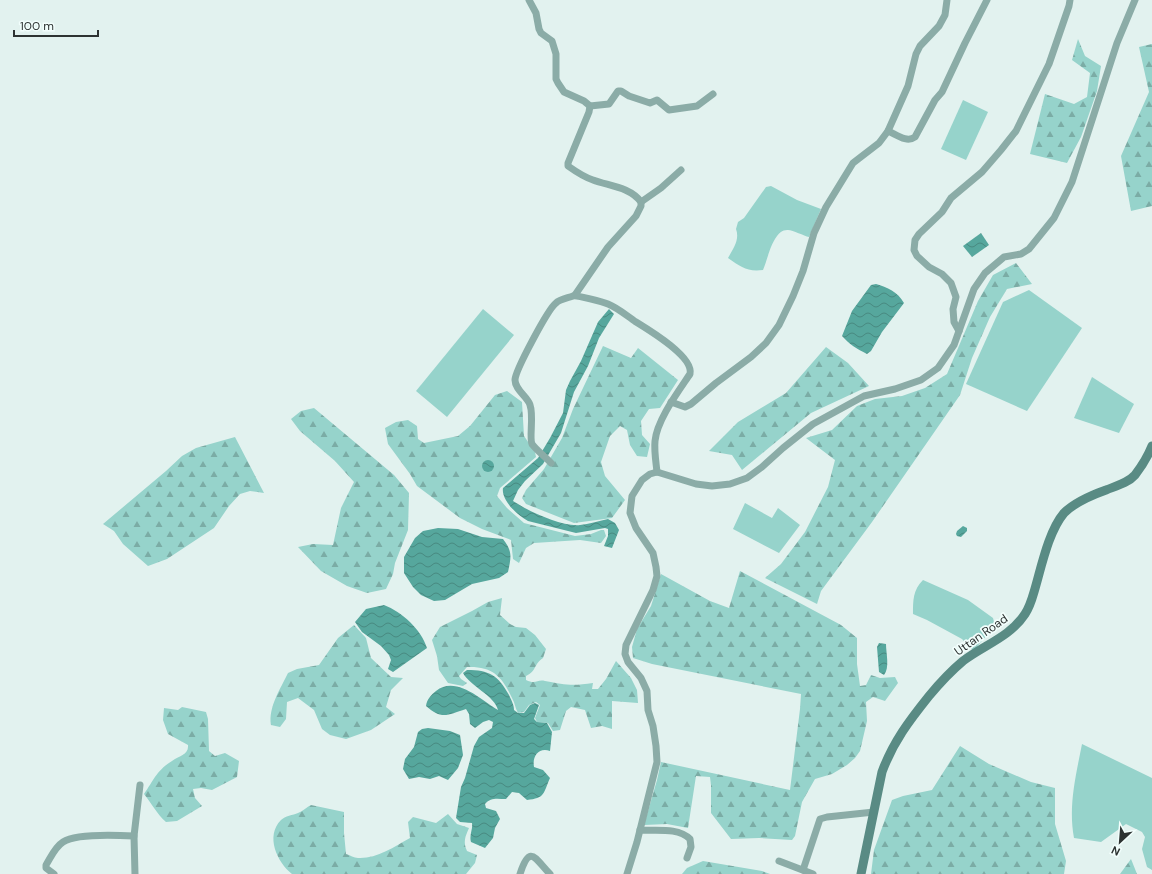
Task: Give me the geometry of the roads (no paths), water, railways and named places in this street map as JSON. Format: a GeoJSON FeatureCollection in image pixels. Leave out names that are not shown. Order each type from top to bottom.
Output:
{"type":"FeatureCollection","features":[{"type":"Feature","properties":{"kind":"main road","name":"Uttan Road"},"geometry":{"type":"LineString","coordinates":[[861,874],[882,772],[898,738],[910,720],[936,688],[956,668],[974,654],[1006,634],[1026,613],[1047,549],[1063,515],[1076,504],[1122,484],[1135,476],[1152,446]]}},
{"type":"Feature","properties":{"kind":"street"},"geometry":{"type":"LineString","coordinates":[[529,0],[536,14],[541,33],[552,42],[556,54],[556,79],[558,83],[564,92],[584,101],[590,106],[609,104],[618,91],[650,103],[657,100],[669,110],[697,106],[713,94]]}},
{"type":"Feature","properties":{"kind":"street"},"geometry":{"type":"LineString","coordinates":[[671,402],[685,407],[691,404],[751,357],[766,343],[779,325],[803,271],[814,233],[826,207],[853,163],[879,142],[888,131],[908,86],[916,54],[920,46],[939,26],[948,0]]}},
{"type":"Feature","properties":{"kind":"street"},"geometry":{"type":"LineString","coordinates":[[888,131],[906,139],[912,139],[917,134],[935,100],[942,92],[987,0]]}},
{"type":"Feature","properties":{"kind":"street"},"geometry":{"type":"LineString","coordinates":[[959,331],[954,322],[953,309],[956,297],[951,283],[942,274],[929,267],[917,256],[914,250],[915,240],[919,234],[942,212],[951,198],[982,172],[1016,131],[1049,64],[1070,0]]}},
{"type":"Feature","properties":{"kind":"street"},"geometry":{"type":"LineString","coordinates":[[627,874],[640,830],[656,762],[656,746],[653,726],[648,710],[647,690],[641,678],[628,662],[625,654],[626,645],[653,590],[657,576],[653,553],[636,528],[630,513],[632,496],[642,480],[650,474],[657,472],[696,484],[712,486],[730,484],[747,478],[813,424],[864,396],[895,389],[921,380],[938,368],[954,345],[974,289],[985,273],[1004,257],[1021,254],[1029,249],[1054,218],[1072,182],[1117,43],[1135,0]]}},
{"type":"Feature","properties":{"kind":"street"},"geometry":{"type":"LineString","coordinates":[[590,106],[568,166],[593,180],[637,196],[642,202]]}},
{"type":"Feature","properties":{"kind":"street"},"geometry":{"type":"LineString","coordinates":[[551,463],[532,443],[532,414],[530,403],[524,398],[515,381],[516,374],[534,339],[556,303],[575,295],[608,247],[636,216],[642,202],[661,188],[681,170]]}},
{"type":"Feature","properties":{"kind":"street"},"geometry":{"type":"LineString","coordinates":[[575,295],[608,304],[616,308],[655,333],[671,346],[689,365],[691,370],[690,374],[671,402],[657,432],[655,442],[657,472]]}},
{"type":"Feature","properties":{"kind":"street"},"geometry":{"type":"LineString","coordinates":[[135,874],[134,836],[140,785]]}},
{"type":"Feature","properties":{"kind":"street"},"geometry":{"type":"LineString","coordinates":[[804,870],[820,820],[827,817],[874,812]]}},
{"type":"Feature","properties":{"kind":"street"},"geometry":{"type":"LineString","coordinates":[[640,830],[679,832],[686,835],[690,839],[691,847],[687,858]]}},
{"type":"Feature","properties":{"kind":"street"},"geometry":{"type":"LineString","coordinates":[[54,874],[48,870],[46,865],[57,848],[73,838],[112,835],[134,836]]}},
{"type":"Feature","properties":{"kind":"street"},"geometry":{"type":"LineString","coordinates":[[520,874],[525,860],[531,856],[538,860],[550,874]]}},
{"type":"Feature","properties":{"kind":"street"},"geometry":{"type":"LineString","coordinates":[[779,861],[813,874]]}},
{"type":"Feature","properties":{"kind":"water"},"geometry":{"type":"Polygon","coordinates":[[[981,233],[989,245],[972,257],[963,246],[981,233]]]}},
{"type":"Feature","properties":{"kind":"water"},"geometry":{"type":"Polygon","coordinates":[[[876,284],[892,290],[902,299],[904,303],[882,332],[871,351],[867,354],[853,346],[842,336],[852,311],[871,285],[876,284]]]}},
{"type":"Feature","properties":{"kind":"water"},"geometry":{"type":"Polygon","coordinates":[[[609,309],[614,314],[599,338],[588,366],[574,392],[561,433],[543,464],[525,481],[518,490],[513,501],[536,514],[564,524],[580,525],[608,519],[615,523],[619,530],[612,548],[604,546],[608,536],[608,529],[605,528],[576,533],[528,521],[511,507],[503,493],[503,488],[538,458],[550,438],[563,413],[566,390],[570,381],[581,361],[598,322],[609,309]]]}},
{"type":"Feature","properties":{"kind":"water"},"geometry":{"type":"Polygon","coordinates":[[[490,460],[493,461],[493,471],[486,472],[483,471],[482,464],[483,461],[490,460]]]}},
{"type":"Feature","properties":{"kind":"water"},"geometry":{"type":"Polygon","coordinates":[[[963,526],[967,528],[967,531],[961,537],[957,536],[957,531],[963,526]]]}},
{"type":"Feature","properties":{"kind":"water"},"geometry":{"type":"Polygon","coordinates":[[[438,528],[458,529],[482,537],[503,539],[510,551],[508,572],[499,578],[472,584],[445,600],[434,601],[421,595],[413,587],[404,573],[404,557],[415,538],[423,531],[438,528]]]}},
{"type":"Feature","properties":{"kind":"water"},"geometry":{"type":"Polygon","coordinates":[[[384,605],[404,617],[416,628],[427,648],[393,672],[388,669],[391,660],[389,655],[381,646],[362,632],[355,622],[366,609],[384,605]]]}},
{"type":"Feature","properties":{"kind":"water"},"geometry":{"type":"Polygon","coordinates":[[[879,643],[886,644],[887,668],[884,675],[879,672],[877,647],[879,643]]]}},
{"type":"Feature","properties":{"kind":"water"},"geometry":{"type":"Polygon","coordinates":[[[467,670],[481,671],[497,678],[509,695],[514,706],[514,710],[518,713],[524,713],[530,705],[535,703],[539,705],[534,719],[537,722],[547,723],[552,732],[550,751],[540,751],[534,759],[534,767],[543,770],[550,778],[543,794],[537,798],[527,800],[519,793],[512,792],[506,799],[494,799],[487,802],[485,804],[486,808],[496,811],[500,819],[495,828],[493,838],[485,848],[471,842],[470,837],[472,823],[460,822],[456,818],[461,787],[474,746],[479,737],[492,728],[493,722],[489,720],[483,722],[475,728],[470,724],[469,714],[466,709],[441,715],[426,706],[427,701],[436,691],[444,687],[452,686],[460,687],[476,695],[498,710],[492,700],[466,678],[463,673],[467,670]]]}},
{"type":"Feature","properties":{"kind":"water"},"geometry":{"type":"Polygon","coordinates":[[[428,728],[450,731],[460,735],[463,755],[458,768],[448,780],[439,776],[430,779],[419,777],[409,779],[403,769],[405,759],[414,747],[418,732],[422,729],[428,728]]]}}]}
